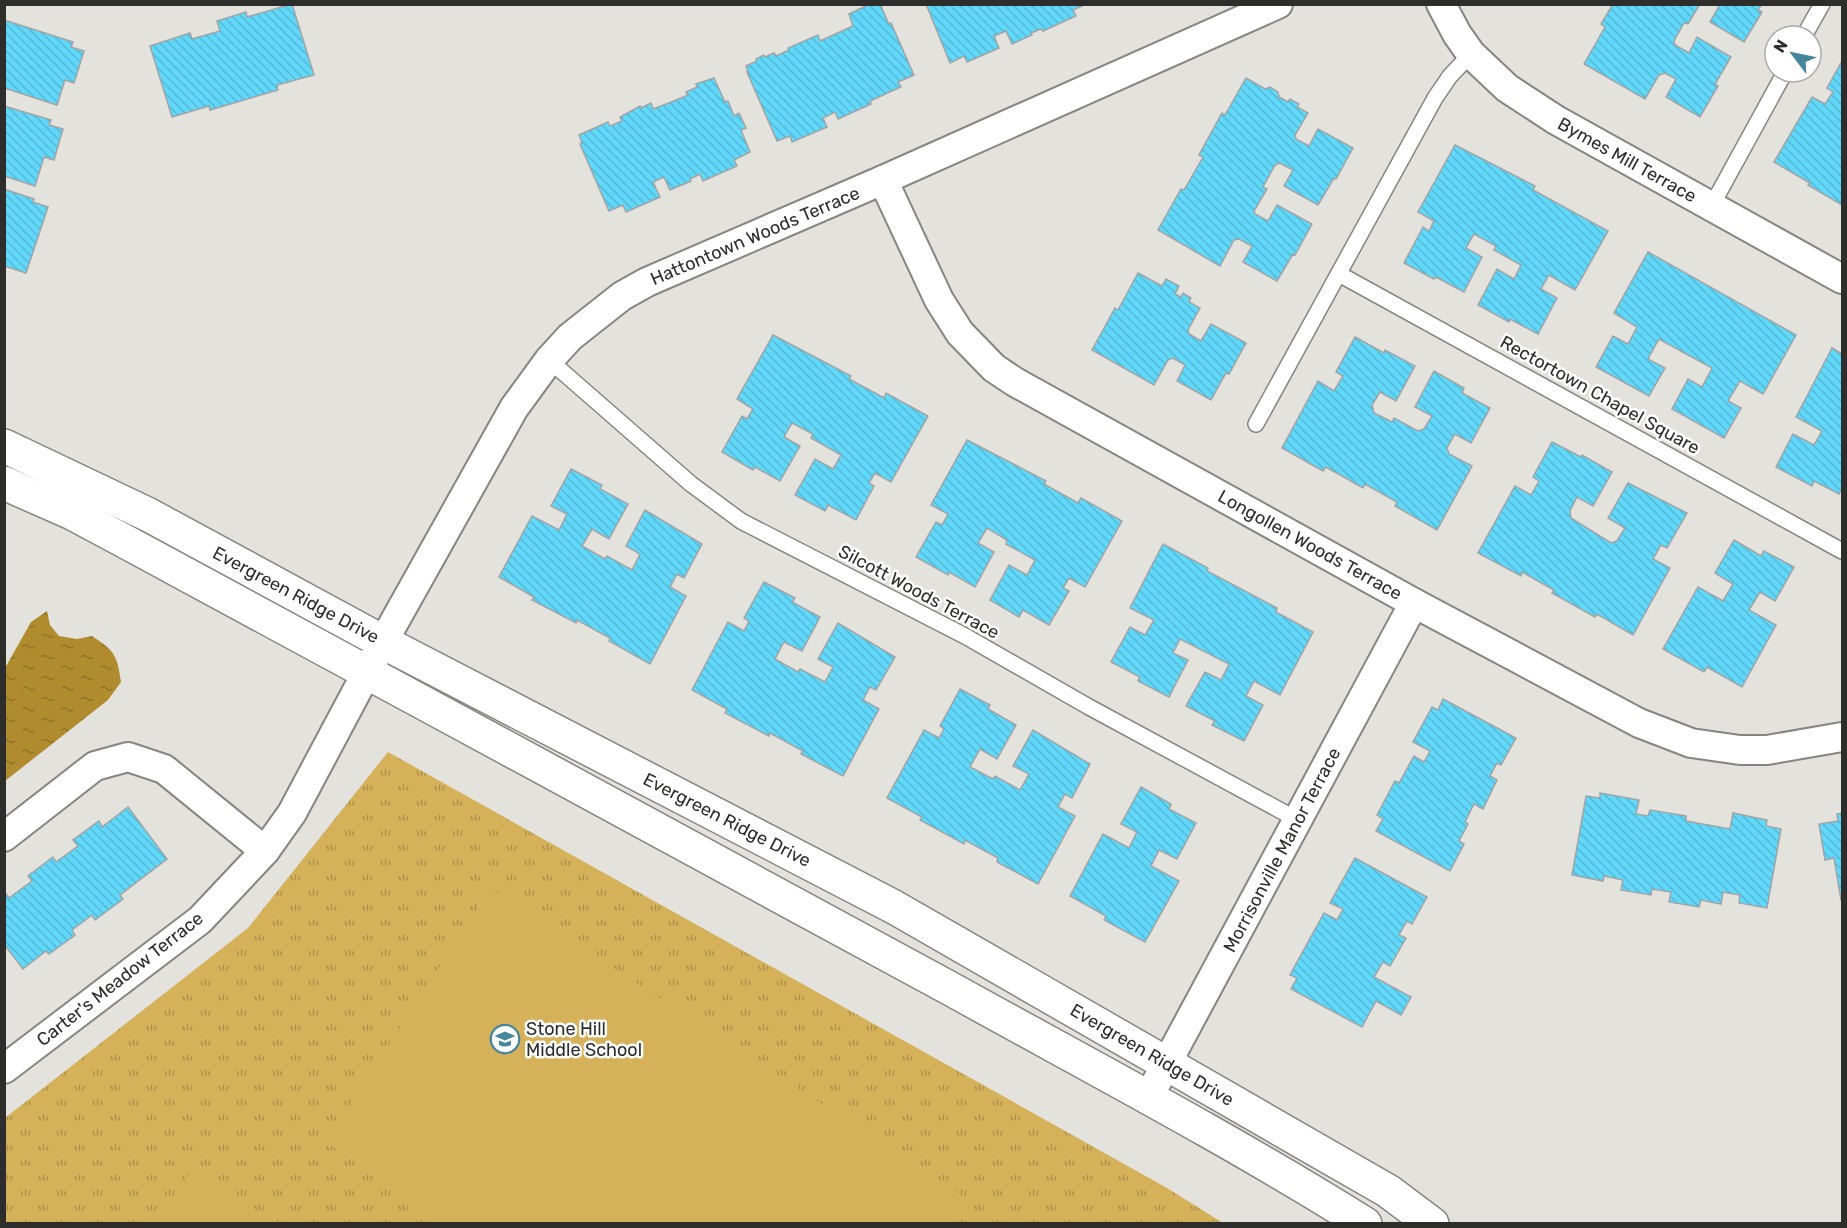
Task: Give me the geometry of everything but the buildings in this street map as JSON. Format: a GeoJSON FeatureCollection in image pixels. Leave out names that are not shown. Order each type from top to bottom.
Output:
{"type":"FeatureCollection","features":[{"type":"Feature","properties":{"kind":"street","name":"Hattontown Woods Terrace"},"geometry":{"type":"LineString","coordinates":[[383,642],[514,408],[549,360],[570,337],[598,313],[647,282],[883,180],[1278,4]]}},
{"type":"Feature","properties":{"kind":"street","name":"Bymes Mill Terrace"},"geometry":{"type":"LineString","coordinates":[[1441,4],[1471,54],[1507,88],[1532,106],[1842,279]]}},
{"type":"Feature","properties":{"kind":"street","name":"Longollen Woods Terrace"},"geometry":{"type":"LineString","coordinates":[[883,180],[939,300],[960,333],[994,368],[1015,382],[1414,603],[1647,726],[1691,743],[1715,748],[1767,750],[1842,737]]}},
{"type":"Feature","properties":{"kind":"street","name":"Evergreen Ridge Drive"},"geometry":{"type":"LineString","coordinates":[[4,446],[149,515],[383,642],[894,907],[1388,1191],[1432,1224]]}},
{"type":"Feature","properties":{"kind":"street","name":"Evergreen Ridge Drive"},"geometry":{"type":"LineString","coordinates":[[4,483],[72,513],[765,886],[1148,1098],[1300,1184],[1365,1224]]}},
{"type":"Feature","properties":{"kind":"street","name":"Morrisonville Manor Terrace"},"geometry":{"type":"LineString","coordinates":[[1148,1098],[1414,603]]}},
{"type":"Feature","properties":{"kind":"street","name":"Carter's Meadow Terrace"},"geometry":{"type":"LineString","coordinates":[[4,1069],[200,920],[265,851],[292,813],[383,642]]}},
{"type":"Feature","properties":{"kind":"street"},"geometry":{"type":"LineString","coordinates":[[4,837],[95,766],[128,757],[164,769],[265,851]]}},
{"type":"Feature","properties":{"kind":"lane"},"geometry":{"type":"LineString","coordinates":[[1811,24],[1822,4]]}},
{"type":"Feature","properties":{"kind":"lane"},"geometry":{"type":"LineString","coordinates":[[1256,424],[1435,98],[1450,76],[1471,54]]}},
{"type":"Feature","properties":{"kind":"lane"},"geometry":{"type":"LineString","coordinates":[[1711,207],[1778,84]]}},
{"type":"Feature","properties":{"kind":"lane","name":"Rectortown Chapel Square"},"geometry":{"type":"LineString","coordinates":[[1339,274],[1842,551]]}},
{"type":"Feature","properties":{"kind":"lane","name":"Silcott Woods Terrace"},"geometry":{"type":"LineString","coordinates":[[549,360],[690,484],[741,521],[965,636],[1089,707],[1298,820]]}},
{"type":"Feature","properties":{"kind":"green space","name":"Stone Hill Middle School"},"geometry":{"type":"Polygon","coordinates":[[[388,752],[1167,1188],[1223,1223],[5,1224],[5,1118],[248,928],[388,752]]]}},
{"type":"Feature","properties":{"kind":"green space"},"geometry":{"type":"Polygon","coordinates":[[[491,888],[961,1195],[943,1223],[450,1223],[325,1142],[491,888]]]}},
{"type":"Feature","properties":{"kind":"green space"},"geometry":{"type":"Polygon","coordinates":[[[192,1169],[277,1223],[157,1223],[192,1169]]]}},
{"type":"Feature","properties":{"kind":"water"},"geometry":{"type":"Polygon","coordinates":[[[47,611],[50,625],[59,636],[77,639],[92,636],[106,646],[114,654],[121,682],[108,700],[5,781],[5,668],[31,622],[47,611]]]}},
{"type":"Feature","properties":{"kind":"place","name":"Stone Hill Middle School"},"geometry":{"type":"Point","coordinates":[505,1039]}}]}
